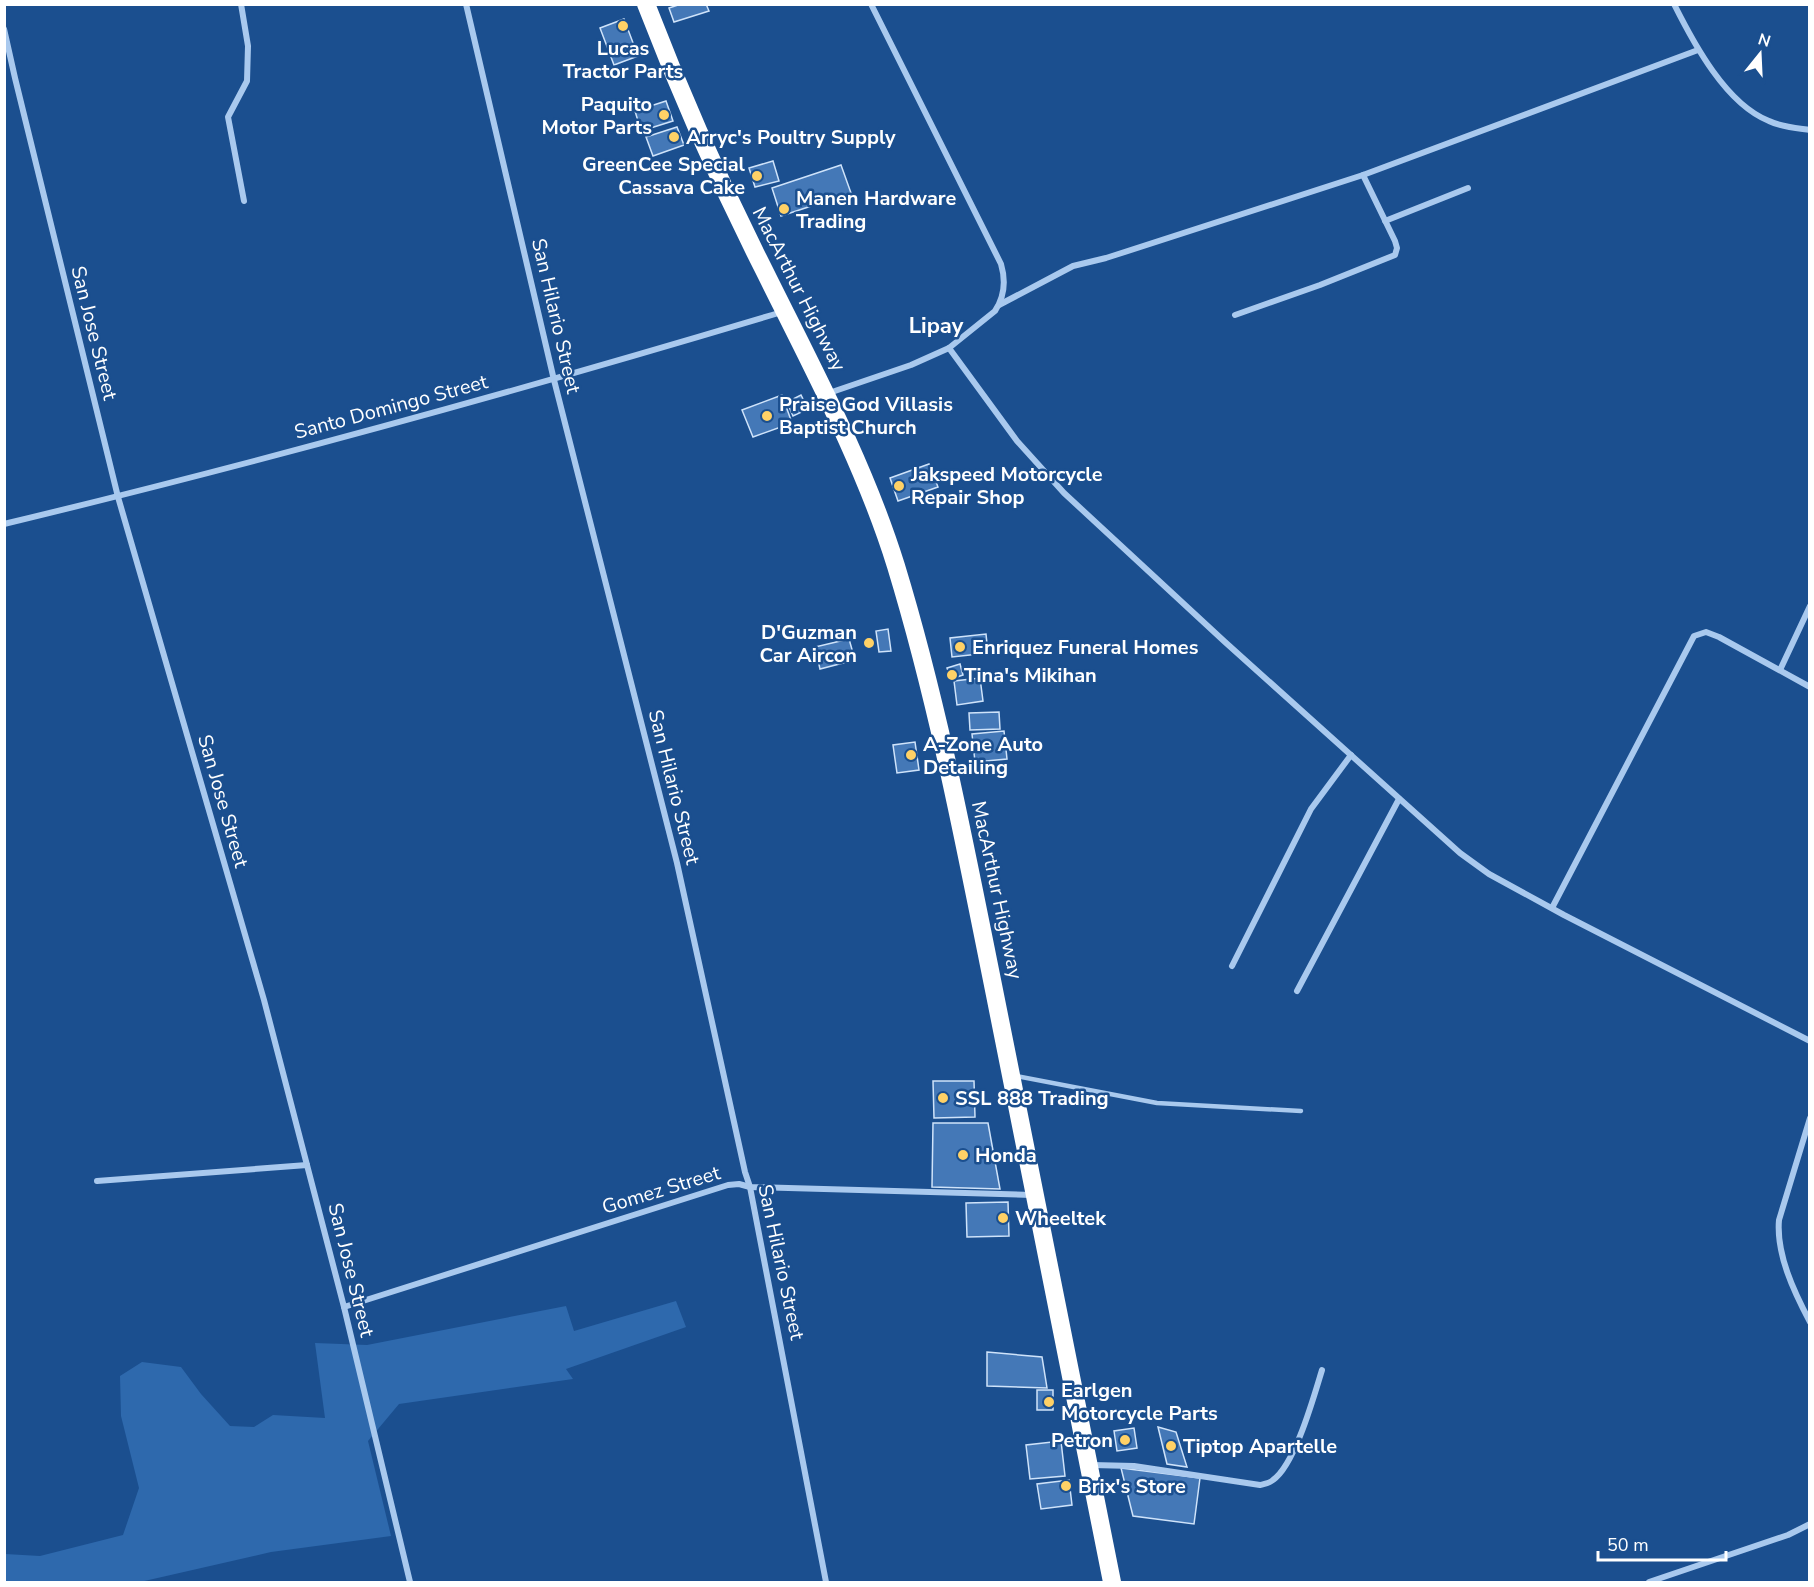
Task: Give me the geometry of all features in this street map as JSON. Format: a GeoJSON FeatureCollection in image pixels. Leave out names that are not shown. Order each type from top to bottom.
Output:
{"type":"FeatureCollection","features":[{"type":"Feature","properties":{"kind":"highway","name":"MacArthur Highway"},"geometry":{"type":"LineString","coordinates":[[645,4],[699,132],[784,312],[826,394],[871,498],[895,563],[920,652],[959,816],[1112,1582]]}},
{"type":"Feature","properties":{"kind":"street"},"geometry":{"type":"LineString","coordinates":[[241,4],[248,46],[247,81],[228,117],[244,201]]}},
{"type":"Feature","properties":{"kind":"street","name":"San Hilario Street"},"geometry":{"type":"LineString","coordinates":[[466,4],[554,380],[677,862],[750,1187],[826,1582]]}},
{"type":"Feature","properties":{"kind":"street"},"geometry":{"type":"LineString","coordinates":[[826,394],[911,365],[949,348],[995,311],[1005,278],[1001,264],[871,4]]}},
{"type":"Feature","properties":{"kind":"street"},"geometry":{"type":"LineString","coordinates":[[1674,4],[1698,50],[1739,103],[1770,122],[1809,130]]}},
{"type":"Feature","properties":{"kind":"street","name":"San Jose Street"},"geometry":{"type":"LineString","coordinates":[[4,29],[118,497],[264,1000],[344,1307],[410,1582]]}},
{"type":"Feature","properties":{"kind":"street"},"geometry":{"type":"LineString","coordinates":[[999,304],[1073,267],[1363,175],[1698,50]]}},
{"type":"Feature","properties":{"kind":"street"},"geometry":{"type":"LineString","coordinates":[[1235,315],[1392,257],[1397,248],[1363,175]]}},
{"type":"Feature","properties":{"kind":"street"},"geometry":{"type":"LineString","coordinates":[[1385,221],[1468,188]]}},
{"type":"Feature","properties":{"kind":"street","name":"Santo Domingo Street"},"geometry":{"type":"LineString","coordinates":[[4,524],[118,497],[554,380],[784,312]]}},
{"type":"Feature","properties":{"kind":"street"},"geometry":{"type":"LineString","coordinates":[[949,348],[1017,441],[1065,493],[1460,853],[1489,874],[1552,908],[1809,1041]]}},
{"type":"Feature","properties":{"kind":"street"},"geometry":{"type":"LineString","coordinates":[[1780,670],[1809,606]]}},
{"type":"Feature","properties":{"kind":"street"},"geometry":{"type":"LineString","coordinates":[[1552,908],[1694,636],[1706,632],[1719,637],[1809,687]]}},
{"type":"Feature","properties":{"kind":"street"},"geometry":{"type":"LineString","coordinates":[[1232,966],[1311,809],[1351,755]]}},
{"type":"Feature","properties":{"kind":"street"},"geometry":{"type":"LineString","coordinates":[[1297,991],[1399,799]]}},
{"type":"Feature","properties":{"kind":"street"},"geometry":{"type":"LineString","coordinates":[[1809,1118],[1778,1229],[1782,1253],[1793,1287],[1809,1322]]}},
{"type":"Feature","properties":{"kind":"street"},"geometry":{"type":"LineString","coordinates":[[97,1181],[307,1165]]}},
{"type":"Feature","properties":{"kind":"street","name":"Gomez Street"},"geometry":{"type":"LineString","coordinates":[[344,1307],[728,1185],[1035,1195]]}},
{"type":"Feature","properties":{"kind":"street"},"geometry":{"type":"LineString","coordinates":[[1089,1465],[1134,1466],[1260,1485],[1273,1480],[1288,1461],[1311,1408],[1322,1370]]}},
{"type":"Feature","properties":{"kind":"street"},"geometry":{"type":"LineString","coordinates":[[1649,1582],[1777,1539],[1809,1524]]}},
{"type":"Feature","properties":{"kind":"lane"},"geometry":{"type":"LineString","coordinates":[[1011,1076],[1157,1102],[1301,1111]]}},
{"type":"Feature","properties":{"kind":"shaded area"},"geometry":{"type":"Polygon","coordinates":[[[676,1301],[686,1327],[566,1369],[573,1379],[399,1404],[368,1441],[391,1536],[271,1552],[140,1582],[5,1582],[5,1554],[40,1556],[123,1535],[139,1488],[121,1416],[120,1376],[142,1362],[181,1367],[201,1394],[230,1426],[254,1427],[273,1415],[325,1418],[315,1343],[367,1345],[566,1306],[574,1331],[676,1301]]]}},
{"type":"Feature","properties":{"kind":"building"},"geometry":{"type":"Polygon","coordinates":[[[681,4],[706,4],[709,11],[674,22],[669,8],[681,4]]]}},
{"type":"Feature","properties":{"kind":"building"},"geometry":{"type":"Polygon","coordinates":[[[624,19],[638,56],[614,65],[600,28],[624,19]]]}},
{"type":"Feature","properties":{"kind":"building"},"geometry":{"type":"Polygon","coordinates":[[[666,101],[673,121],[641,131],[635,111],[666,101]]]}},
{"type":"Feature","properties":{"kind":"building"},"geometry":{"type":"Polygon","coordinates":[[[677,127],[684,145],[653,156],[646,137],[677,127]]]}},
{"type":"Feature","properties":{"kind":"building"},"geometry":{"type":"Polygon","coordinates":[[[773,161],[779,181],[755,187],[749,168],[773,161]]]}},
{"type":"Feature","properties":{"kind":"building"},"geometry":{"type":"Polygon","coordinates":[[[841,165],[851,193],[781,216],[772,188],[841,165]]]}},
{"type":"Feature","properties":{"kind":"building","name":"Praise God Villasis Baptist Church"},"geometry":{"type":"Polygon","coordinates":[[[782,395],[792,423],[753,437],[742,410],[782,395]]]}},
{"type":"Feature","properties":{"kind":"building"},"geometry":{"type":"Polygon","coordinates":[[[801,395],[808,409],[793,416],[787,402],[801,395]]]}},
{"type":"Feature","properties":{"kind":"building"},"geometry":{"type":"Polygon","coordinates":[[[929,464],[938,487],[898,501],[890,478],[929,464]]]}},
{"type":"Feature","properties":{"kind":"building"},"geometry":{"type":"Polygon","coordinates":[[[888,629],[891,651],[879,652],[876,631],[888,629]]]}},
{"type":"Feature","properties":{"kind":"building"},"geometry":{"type":"Polygon","coordinates":[[[986,634],[988,653],[952,657],[950,638],[986,634]]]}},
{"type":"Feature","properties":{"kind":"building"},"geometry":{"type":"Polygon","coordinates":[[[849,639],[855,660],[820,669],[815,647],[849,639]]]}},
{"type":"Feature","properties":{"kind":"building"},"geometry":{"type":"Polygon","coordinates":[[[960,664],[963,675],[951,679],[947,668],[960,664]]]}},
{"type":"Feature","properties":{"kind":"building"},"geometry":{"type":"Polygon","coordinates":[[[980,678],[983,701],[957,705],[954,681],[980,678]]]}},
{"type":"Feature","properties":{"kind":"building"},"geometry":{"type":"Polygon","coordinates":[[[999,712],[1000,729],[970,730],[969,713],[999,712]]]}},
{"type":"Feature","properties":{"kind":"building"},"geometry":{"type":"Polygon","coordinates":[[[1004,731],[1007,759],[975,762],[972,734],[1004,731]]]}},
{"type":"Feature","properties":{"kind":"building"},"geometry":{"type":"Polygon","coordinates":[[[915,742],[919,770],[897,773],[893,745],[915,742]]]}},
{"type":"Feature","properties":{"kind":"building"},"geometry":{"type":"Polygon","coordinates":[[[933,1081],[974,1081],[975,1117],[934,1118],[933,1081]]]}},
{"type":"Feature","properties":{"kind":"building","name":"Honda"},"geometry":{"type":"Polygon","coordinates":[[[933,1123],[988,1123],[1000,1189],[932,1187],[933,1123]]]}},
{"type":"Feature","properties":{"kind":"building"},"geometry":{"type":"Polygon","coordinates":[[[1008,1202],[1009,1236],[967,1237],[966,1203],[1008,1202]]]}},
{"type":"Feature","properties":{"kind":"building"},"geometry":{"type":"Polygon","coordinates":[[[987,1352],[1042,1357],[1047,1388],[987,1386],[987,1352]]]}},
{"type":"Feature","properties":{"kind":"building"},"geometry":{"type":"Polygon","coordinates":[[[1037,1390],[1053,1390],[1053,1410],[1037,1410],[1037,1390]]]}},
{"type":"Feature","properties":{"kind":"building"},"geometry":{"type":"Polygon","coordinates":[[[1158,1427],[1176,1432],[1187,1467],[1167,1464],[1158,1427]]]}},
{"type":"Feature","properties":{"kind":"building","name":"Petron"},"geometry":{"type":"Polygon","coordinates":[[[1134,1428],[1137,1448],[1117,1451],[1114,1431],[1134,1428]]]}},
{"type":"Feature","properties":{"kind":"building"},"geometry":{"type":"Polygon","coordinates":[[[1061,1441],[1065,1476],[1030,1479],[1026,1445],[1061,1441]]]}},
{"type":"Feature","properties":{"kind":"building"},"geometry":{"type":"Polygon","coordinates":[[[1121,1468],[1200,1478],[1194,1524],[1133,1516],[1121,1468]]]}},
{"type":"Feature","properties":{"kind":"building"},"geometry":{"type":"Polygon","coordinates":[[[1069,1480],[1072,1505],[1041,1509],[1037,1484],[1069,1480]]]}},
{"type":"Feature","properties":{"kind":"place","name":"Lucas Tractor Parts"},"geometry":{"type":"Point","coordinates":[623,26]}},
{"type":"Feature","properties":{"kind":"place","name":"Paquito Motor Parts"},"geometry":{"type":"Point","coordinates":[664,115]}},
{"type":"Feature","properties":{"kind":"place","name":"Arryc's Poultry Supply"},"geometry":{"type":"Point","coordinates":[674,137]}},
{"type":"Feature","properties":{"kind":"place","name":"GreenCee Special Cassava Cake"},"geometry":{"type":"Point","coordinates":[757,176]}},
{"type":"Feature","properties":{"kind":"place","name":"Manen Hardware Trading"},"geometry":{"type":"Point","coordinates":[784,209]}},
{"type":"Feature","properties":{"kind":"place","name":"Praise God Villasis Baptist Church"},"geometry":{"type":"Point","coordinates":[767,416]}},
{"type":"Feature","properties":{"kind":"place","name":"Jakspeed Motorcycle Repair Shop"},"geometry":{"type":"Point","coordinates":[899,486]}},
{"type":"Feature","properties":{"kind":"place","name":"D'Guzman Car Aircon"},"geometry":{"type":"Point","coordinates":[869,643]}},
{"type":"Feature","properties":{"kind":"place","name":"Enriquez Funeral Homes"},"geometry":{"type":"Point","coordinates":[960,647]}},
{"type":"Feature","properties":{"kind":"place","name":"Tina's Mikihan"},"geometry":{"type":"Point","coordinates":[952,675]}},
{"type":"Feature","properties":{"kind":"place","name":"A-Zone Auto Detailing"},"geometry":{"type":"Point","coordinates":[911,755]}},
{"type":"Feature","properties":{"kind":"place","name":"SSL 888 Trading"},"geometry":{"type":"Point","coordinates":[943,1098]}},
{"type":"Feature","properties":{"kind":"place","name":"Honda"},"geometry":{"type":"Point","coordinates":[963,1155]}},
{"type":"Feature","properties":{"kind":"place","name":"Wheeltek"},"geometry":{"type":"Point","coordinates":[1003,1218]}},
{"type":"Feature","properties":{"kind":"place","name":"Earlgen Motorcycle Parts"},"geometry":{"type":"Point","coordinates":[1049,1402]}},
{"type":"Feature","properties":{"kind":"place","name":"Petron"},"geometry":{"type":"Point","coordinates":[1125,1440]}},
{"type":"Feature","properties":{"kind":"place","name":"Tiptop Apartelle"},"geometry":{"type":"Point","coordinates":[1171,1446]}},
{"type":"Feature","properties":{"kind":"place","name":"Brix's Store"},"geometry":{"type":"Point","coordinates":[1066,1486]}},
{"type":"Feature","properties":{"kind":"district","name":"Lipay"},"geometry":{"type":"Point","coordinates":[936,326]}}]}
